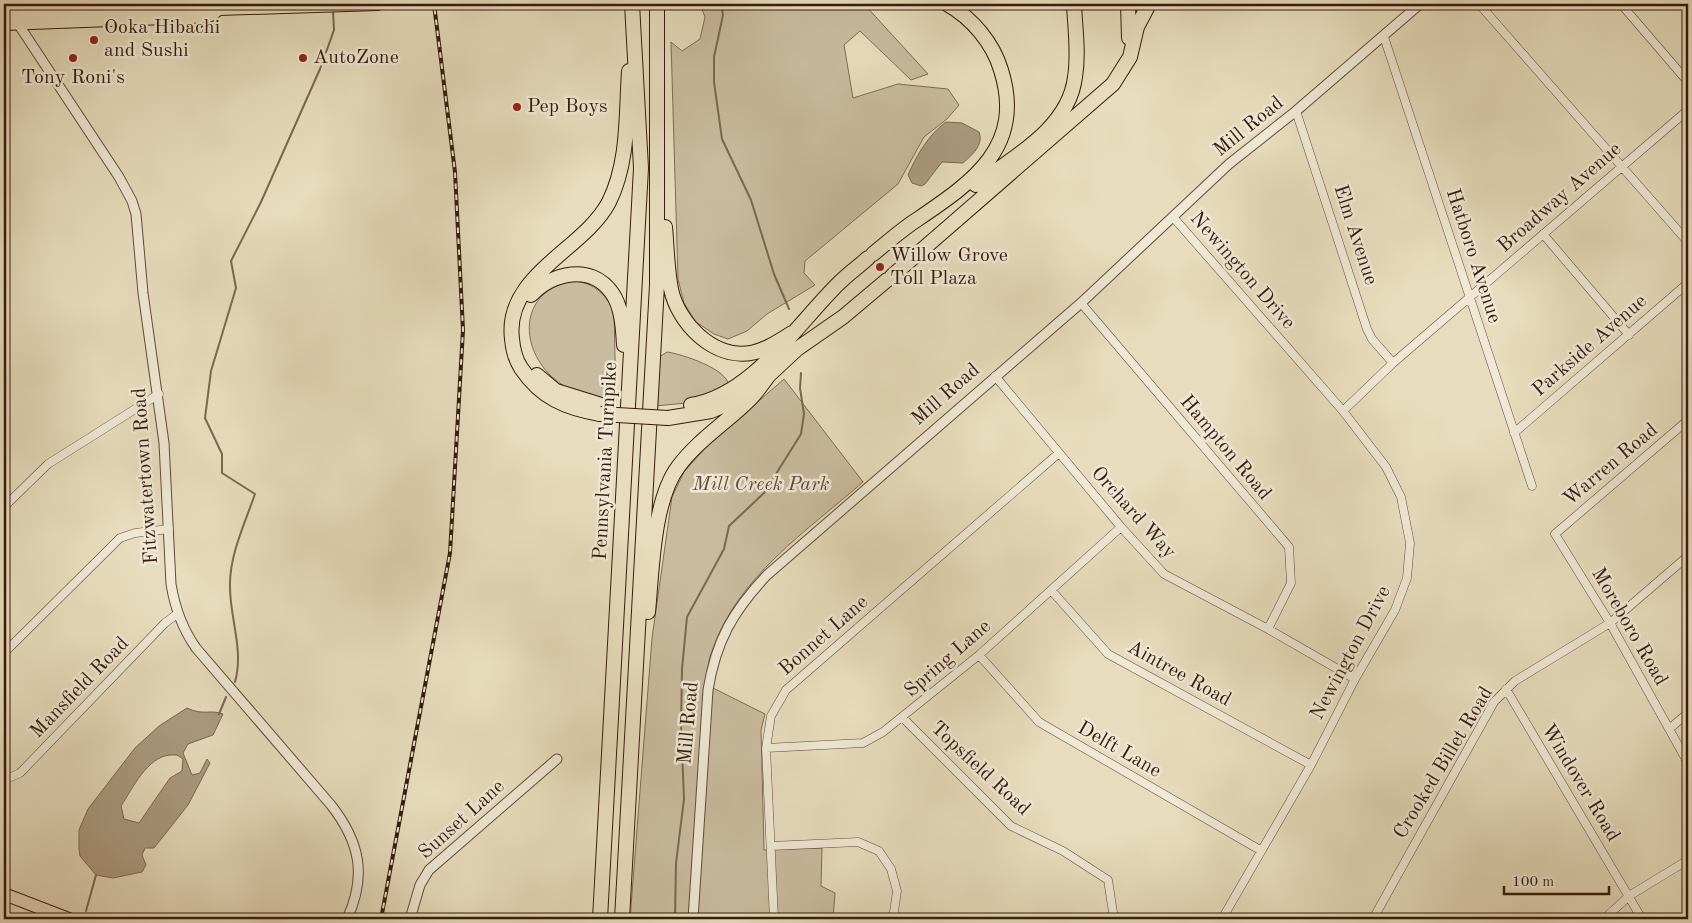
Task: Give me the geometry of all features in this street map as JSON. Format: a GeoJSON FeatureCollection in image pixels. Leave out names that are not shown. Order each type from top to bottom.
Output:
{"type":"FeatureCollection","features":[{"type":"Feature","properties":{"kind":"highway"},"geometry":{"type":"LineString","coordinates":[[8,16],[71,7],[210,5],[219,9],[378,4]]}},
{"type":"Feature","properties":{"kind":"highway","name":"Pennsylvania Turnpike"},"geometry":{"type":"LineString","coordinates":[[600,919],[641,168],[632,4]]}},
{"type":"Feature","properties":{"kind":"highway"},"geometry":{"type":"LineString","coordinates":[[668,413],[707,403],[722,396],[756,370],[839,283],[916,220],[956,194],[981,170],[995,152],[1006,124],[1007,97],[1000,64],[984,36],[967,18],[947,4]]}},
{"type":"Feature","properties":{"kind":"highway"},"geometry":{"type":"LineString","coordinates":[[956,194],[968,191],[1040,137],[1062,112],[1075,79],[1074,4]]}},
{"type":"Feature","properties":{"kind":"highway"},"geometry":{"type":"LineString","coordinates":[[1052,138],[1072,110],[1080,84],[1082,43],[1079,4]]}},
{"type":"Feature","properties":{"kind":"highway"},"geometry":{"type":"LineString","coordinates":[[1124,69],[1129,42],[1128,4]]}},
{"type":"Feature","properties":{"kind":"highway"},"geometry":{"type":"LineString","coordinates":[[633,21],[622,167],[616,187],[598,217],[527,288],[517,301],[512,316],[513,350],[521,368],[536,387],[557,403],[600,409],[702,413],[723,407],[736,400],[769,375],[798,349],[843,317],[1102,96],[1124,69],[1130,57],[1137,27],[1149,4]]}},
{"type":"Feature","properties":{"kind":"highway","name":"Pennsylvania Turnpike"},"geometry":{"type":"LineString","coordinates":[[622,919],[633,755],[656,285],[658,8]]}},
{"type":"Feature","properties":{"kind":"highway"},"geometry":{"type":"LineString","coordinates":[[8,16],[192,17],[211,15],[219,9]]}},
{"type":"Feature","properties":{"kind":"highway"},"geometry":{"type":"LineString","coordinates":[[658,138],[671,289],[684,320],[707,342],[732,352],[760,350],[792,333]]}},
{"type":"Feature","properties":{"kind":"highway"},"geometry":{"type":"LineString","coordinates":[[600,409],[556,391],[532,370],[522,346],[520,331],[524,306],[540,286],[558,277],[570,274],[591,277],[605,285],[615,299],[620,311],[624,344],[623,388],[627,430]]}},
{"type":"Feature","properties":{"kind":"highway"},"geometry":{"type":"LineString","coordinates":[[633,755],[657,533],[666,492],[677,468],[692,451],[752,398],[769,375]]}},
{"type":"Feature","properties":{"kind":"highway"},"geometry":{"type":"LineString","coordinates":[[4,894],[69,919]]}},
{"type":"Feature","properties":{"kind":"street","name":"Mill Road"},"geometry":{"type":"LineString","coordinates":[[693,919],[708,690],[713,660],[726,628],[745,598],[767,575],[994,376],[1081,303],[1229,164],[1296,111],[1420,4]]}},
{"type":"Feature","properties":{"kind":"street"},"geometry":{"type":"LineString","coordinates":[[1479,4],[1688,242]]}},
{"type":"Feature","properties":{"kind":"street"},"geometry":{"type":"LineString","coordinates":[[1621,4],[1688,82]]}},
{"type":"Feature","properties":{"kind":"street","name":"Fitzwatertown Road"},"geometry":{"type":"LineString","coordinates":[[8,16],[119,177],[132,201],[136,214],[143,293],[159,394],[168,482],[171,584],[177,614],[182,627],[196,648],[331,805],[350,832],[359,876],[357,892],[347,919]]}},
{"type":"Feature","properties":{"kind":"street","name":"Hatboro Avenue"},"geometry":{"type":"LineString","coordinates":[[1384,37],[1532,486]]}},
{"type":"Feature","properties":{"kind":"street","name":"Broadway Avenue"},"geometry":{"type":"LineString","coordinates":[[1343,412],[1392,363],[1470,298],[1621,165],[1688,110]]}},
{"type":"Feature","properties":{"kind":"street","name":"Elm Avenue"},"geometry":{"type":"LineString","coordinates":[[1296,111],[1367,329],[1372,339],[1392,363]]}},
{"type":"Feature","properties":{"kind":"street","name":"Newington Drive"},"geometry":{"type":"LineString","coordinates":[[1173,217],[1343,412],[1386,467],[1401,498],[1410,543],[1407,578],[1395,610],[1355,679],[1311,765],[1260,850],[1222,919]]}},
{"type":"Feature","properties":{"kind":"street"},"geometry":{"type":"LineString","coordinates":[[1543,234],[1629,334]]}},
{"type":"Feature","properties":{"kind":"street","name":"Parkside Avenue"},"geometry":{"type":"LineString","coordinates":[[1514,433],[1688,284]]}},
{"type":"Feature","properties":{"kind":"street","name":"Hampton Road"},"geometry":{"type":"LineString","coordinates":[[1081,303],[1289,547],[1291,583],[1268,629]]}},
{"type":"Feature","properties":{"kind":"street","name":"Orchard Way"},"geometry":{"type":"LineString","coordinates":[[994,376],[1121,527],[1164,574],[1268,629],[1355,679]]}},
{"type":"Feature","properties":{"kind":"street"},"geometry":{"type":"LineString","coordinates":[[4,507],[48,464],[159,394]]}},
{"type":"Feature","properties":{"kind":"street","name":"Warren Road"},"geometry":{"type":"LineString","coordinates":[[1554,534],[1688,420]]}},
{"type":"Feature","properties":{"kind":"street","name":"Bonnet Lane"},"geometry":{"type":"LineString","coordinates":[[774,919],[766,748],[771,716],[786,690],[1059,453]]}},
{"type":"Feature","properties":{"kind":"street","name":"Spring Lane"},"geometry":{"type":"LineString","coordinates":[[766,748],[863,743],[903,718],[979,655],[1121,527]]}},
{"type":"Feature","properties":{"kind":"street"},"geometry":{"type":"LineString","coordinates":[[4,654],[120,538],[134,532],[170,529]]}},
{"type":"Feature","properties":{"kind":"street","name":"Moreboro Road"},"geometry":{"type":"LineString","coordinates":[[1554,534],[1610,623],[1688,763]]}},
{"type":"Feature","properties":{"kind":"street","name":"Crooked Billet Road"},"geometry":{"type":"LineString","coordinates":[[1373,919],[1494,702],[1515,681],[1610,623],[1688,556]]}},
{"type":"Feature","properties":{"kind":"street","name":"Aintree Road"},"geometry":{"type":"LineString","coordinates":[[1051,590],[1108,654],[1311,765]]}},
{"type":"Feature","properties":{"kind":"street","name":"Mansfield Road"},"geometry":{"type":"LineString","coordinates":[[4,780],[20,773],[165,623],[177,614]]}},
{"type":"Feature","properties":{"kind":"street","name":"Delft Lane"},"geometry":{"type":"LineString","coordinates":[[979,655],[1039,722],[1260,850]]}},
{"type":"Feature","properties":{"kind":"street","name":"Windover Road"},"geometry":{"type":"LineString","coordinates":[[1506,689],[1642,919]]}},
{"type":"Feature","properties":{"kind":"street"},"geometry":{"type":"LineString","coordinates":[[1669,729],[1688,713]]}},
{"type":"Feature","properties":{"kind":"street","name":"Topsfield Road"},"geometry":{"type":"LineString","coordinates":[[903,718],[1011,826],[1062,851],[1108,880],[1114,919]]}},
{"type":"Feature","properties":{"kind":"street","name":"Sunset Lane"},"geometry":{"type":"LineString","coordinates":[[410,919],[420,885],[429,870],[557,759]]}},
{"type":"Feature","properties":{"kind":"street"},"geometry":{"type":"LineString","coordinates":[[771,846],[858,842],[879,851],[891,869],[898,891],[893,919]]}},
{"type":"Feature","properties":{"kind":"street"},"geometry":{"type":"LineString","coordinates":[[1604,919],[1629,896],[1688,860]]}},
{"type":"Feature","properties":{"kind":"green space"},"geometry":{"type":"Polygon","coordinates":[[[700,4],[864,4],[928,74],[911,80],[860,31],[844,45],[853,98],[898,84],[948,89],[959,105],[947,119],[924,137],[898,184],[805,261],[804,273],[815,285],[767,314],[747,331],[728,339],[714,334],[696,322],[684,303],[678,279],[671,42],[682,51],[700,39],[705,17],[700,4]]]}},
{"type":"Feature","properties":{"kind":"green space"},"geometry":{"type":"Polygon","coordinates":[[[574,281],[588,284],[598,290],[614,312],[616,402],[582,394],[566,387],[552,377],[541,364],[533,349],[530,320],[535,306],[543,295],[556,286],[574,281]]]}},
{"type":"Feature","properties":{"kind":"green space"},"geometry":{"type":"Polygon","coordinates":[[[667,352],[693,359],[713,368],[727,380],[729,386],[687,403],[655,406],[659,357],[667,352]]]}},
{"type":"Feature","properties":{"kind":"green space","name":"Mill Creek Park"},"geometry":{"type":"Polygon","coordinates":[[[784,379],[863,482],[797,537],[756,578],[738,600],[723,625],[712,651],[705,684],[765,714],[761,730],[764,850],[822,848],[821,886],[835,893],[833,919],[630,919],[652,638],[672,497],[684,472],[706,447],[784,379]]]}},
{"type":"Feature","properties":{"kind":"shaded area"},"geometry":{"type":"Polygon","coordinates":[[[946,122],[962,123],[979,132],[979,145],[963,163],[942,162],[925,184],[921,186],[912,183],[908,175],[915,160],[929,139],[946,122]]]}},
{"type":"Feature","properties":{"kind":"shaded area"},"geometry":{"type":"Polygon","coordinates":[[[187,708],[198,712],[223,714],[213,735],[188,744],[183,753],[192,775],[200,773],[207,759],[210,763],[188,805],[154,848],[145,848],[142,855],[146,865],[142,872],[113,878],[96,875],[80,856],[79,830],[88,809],[135,748],[159,726],[187,708]],[[177,755],[162,757],[154,761],[141,774],[121,806],[124,819],[139,823],[170,778],[182,771],[183,759],[177,755]]]}},
{"type":"Feature","properties":{"kind":"waterway"},"geometry":{"type":"LineString","coordinates":[[721,4],[723,15],[714,57],[714,82],[722,139],[751,200],[774,274],[789,309]]}},
{"type":"Feature","properties":{"kind":"waterway"},"geometry":{"type":"LineString","coordinates":[[235,682],[238,658],[230,575],[238,540],[255,494],[222,473],[222,454],[205,418],[211,371],[236,288],[231,261],[261,202],[320,69],[334,30],[333,11]]}},
{"type":"Feature","properties":{"kind":"waterway"},"geometry":{"type":"LineString","coordinates":[[675,919],[676,863],[684,799],[681,725],[682,669],[687,617],[724,549],[729,526],[764,493],[801,434],[804,414],[800,388],[801,373]]}},
{"type":"Feature","properties":{"kind":"waterway"},"geometry":{"type":"LineString","coordinates":[[219,714],[226,697]]}},
{"type":"Feature","properties":{"kind":"waterway"},"geometry":{"type":"LineString","coordinates":[[86,911],[96,875]]}},
{"type":"Feature","properties":{"kind":"railway"},"geometry":{"type":"LineString","coordinates":[[381,919],[450,553],[463,330],[455,172],[434,4]]}},
{"type":"Feature","properties":{"kind":"place","name":"Ooka Hibachi and Sushi"},"geometry":{"type":"Point","coordinates":[94,40]}},
{"type":"Feature","properties":{"kind":"place","name":"Tony Roni's"},"geometry":{"type":"Point","coordinates":[73,58]}},
{"type":"Feature","properties":{"kind":"place","name":"AutoZone"},"geometry":{"type":"Point","coordinates":[303,58]}},
{"type":"Feature","properties":{"kind":"place","name":"Pep Boys"},"geometry":{"type":"Point","coordinates":[517,107]}},
{"type":"Feature","properties":{"kind":"place","name":"Willow Grove Toll Plaza"},"geometry":{"type":"Point","coordinates":[880,267]}}]}
